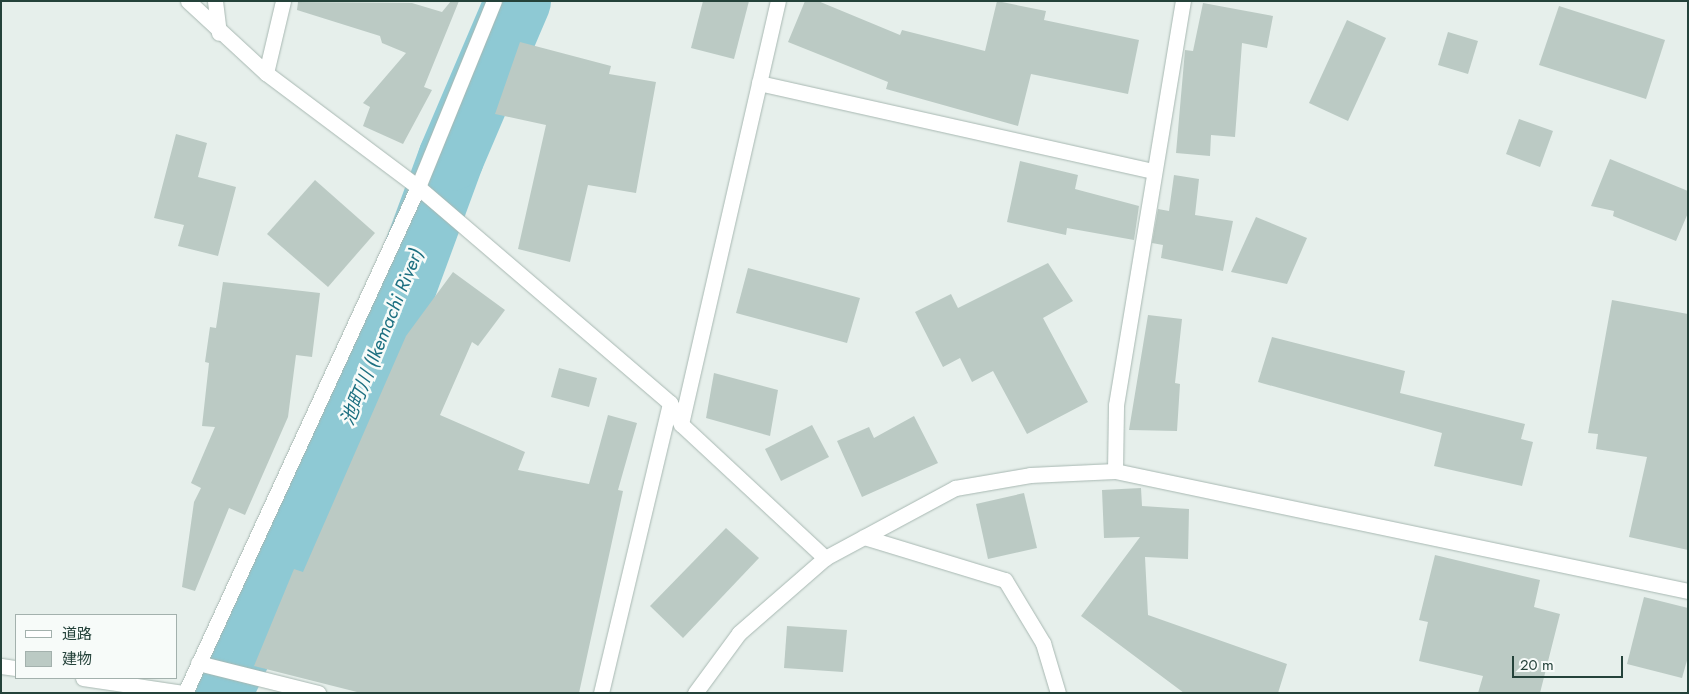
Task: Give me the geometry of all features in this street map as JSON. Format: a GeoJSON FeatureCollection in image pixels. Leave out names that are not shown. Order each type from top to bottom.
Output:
{"type":"FeatureCollection","features":[{"type":"Feature","properties":{"kind":"street"},"geometry":{"type":"LineString","coordinates":[[188,1],[219,33],[266,73],[418,187],[670,403],[681,424],[825,558]]}},
{"type":"Feature","properties":{"kind":"street"},"geometry":{"type":"LineString","coordinates":[[215,1],[219,33]]}},
{"type":"Feature","properties":{"kind":"street"},"geometry":{"type":"LineString","coordinates":[[266,73],[283,1]]}},
{"type":"Feature","properties":{"kind":"street"},"geometry":{"type":"LineString","coordinates":[[90,679],[184,693],[418,187],[494,1]]}},
{"type":"Feature","properties":{"kind":"street"},"geometry":{"type":"LineString","coordinates":[[681,424],[778,1]]}},
{"type":"Feature","properties":{"kind":"street"},"geometry":{"type":"LineString","coordinates":[[1114,471],[1116,405],[1152,171],[1183,1]]}},
{"type":"Feature","properties":{"kind":"street"},"geometry":{"type":"LineString","coordinates":[[759,83],[1152,171]]}},
{"type":"Feature","properties":{"kind":"street"},"geometry":{"type":"LineString","coordinates":[[601,693],[670,403]]}},
{"type":"Feature","properties":{"kind":"street"},"geometry":{"type":"LineString","coordinates":[[695,693],[738,633],[825,558],[955,488],[1030,476],[1114,471],[1688,591]]}},
{"type":"Feature","properties":{"kind":"street"},"geometry":{"type":"LineString","coordinates":[[864,537],[1005,580],[1043,643],[1058,693]]}},
{"type":"Feature","properties":{"kind":"street"},"geometry":{"type":"LineString","coordinates":[[198,663],[318,693]]}},
{"type":"Feature","properties":{"kind":"street"},"geometry":{"type":"LineString","coordinates":[[1,666],[15,668]]}},
{"type":"Feature","properties":{"kind":"building"},"geometry":{"type":"Polygon","coordinates":[[[451,1],[459,1],[424,87],[432,90],[403,144],[363,126],[370,107],[363,103],[406,53],[382,43],[380,36],[297,10],[298,2],[412,3],[442,12],[451,1]]]}},
{"type":"Feature","properties":{"kind":"building"},"geometry":{"type":"Polygon","coordinates":[[[703,1],[749,1],[734,59],[691,48],[703,1]]]}},
{"type":"Feature","properties":{"kind":"building"},"geometry":{"type":"Polygon","coordinates":[[[805,1],[818,1],[900,35],[902,30],[985,51],[997,1],[1046,11],[1044,20],[1139,40],[1128,94],[1031,74],[1018,126],[886,89],[888,82],[788,42],[805,1]]]}},
{"type":"Feature","properties":{"kind":"building"},"geometry":{"type":"Polygon","coordinates":[[[1203,3],[1273,16],[1267,48],[1242,43],[1235,137],[1211,135],[1210,156],[1176,153],[1185,50],[1193,51],[1203,3]]]}},
{"type":"Feature","properties":{"kind":"building"},"geometry":{"type":"Polygon","coordinates":[[[1559,6],[1665,40],[1646,99],[1539,65],[1559,6]]]}},
{"type":"Feature","properties":{"kind":"building"},"geometry":{"type":"Polygon","coordinates":[[[1347,20],[1386,38],[1348,121],[1309,103],[1347,20]]]}},
{"type":"Feature","properties":{"kind":"building"},"geometry":{"type":"Polygon","coordinates":[[[1448,32],[1478,41],[1468,74],[1438,65],[1448,32]]]}},
{"type":"Feature","properties":{"kind":"building"},"geometry":{"type":"Polygon","coordinates":[[[520,42],[611,66],[609,74],[656,82],[636,193],[588,185],[570,262],[518,249],[546,125],[495,114],[520,42]]]}},
{"type":"Feature","properties":{"kind":"building"},"geometry":{"type":"Polygon","coordinates":[[[1519,119],[1553,131],[1540,167],[1506,154],[1519,119]]]}},
{"type":"Feature","properties":{"kind":"building"},"geometry":{"type":"Polygon","coordinates":[[[176,134],[207,143],[198,177],[236,187],[218,256],[178,246],[184,225],[154,218],[176,134]]]}},
{"type":"Feature","properties":{"kind":"building"},"geometry":{"type":"Polygon","coordinates":[[[1610,159],[1688,191],[1688,213],[1676,241],[1613,216],[1614,211],[1591,206],[1610,159]]]}},
{"type":"Feature","properties":{"kind":"building"},"geometry":{"type":"Polygon","coordinates":[[[1020,161],[1078,175],[1075,189],[1139,206],[1134,240],[1067,228],[1066,235],[1007,222],[1020,161]]]}},
{"type":"Feature","properties":{"kind":"building"},"geometry":{"type":"Polygon","coordinates":[[[1174,175],[1199,179],[1195,215],[1233,221],[1223,271],[1161,258],[1163,245],[1152,243],[1158,209],[1169,211],[1174,175]]]}},
{"type":"Feature","properties":{"kind":"building"},"geometry":{"type":"Polygon","coordinates":[[[315,180],[375,233],[328,287],[267,234],[315,180]]]}},
{"type":"Feature","properties":{"kind":"building"},"geometry":{"type":"Polygon","coordinates":[[[1256,217],[1307,238],[1287,284],[1231,272],[1256,217]]]}},
{"type":"Feature","properties":{"kind":"building"},"geometry":{"type":"Polygon","coordinates":[[[1048,263],[1073,301],[1043,318],[1088,402],[1027,434],[993,371],[972,382],[960,358],[943,367],[915,312],[951,294],[958,308],[1048,263]]]}},
{"type":"Feature","properties":{"kind":"building"},"geometry":{"type":"Polygon","coordinates":[[[748,268],[860,298],[847,343],[736,313],[748,268]]]}},
{"type":"Feature","properties":{"kind":"building"},"geometry":{"type":"Polygon","coordinates":[[[453,272],[505,310],[478,346],[472,342],[440,415],[525,452],[518,470],[589,484],[608,415],[637,423],[618,490],[623,491],[579,693],[361,693],[254,666],[294,569],[303,572],[406,336],[453,272]]]}},
{"type":"Feature","properties":{"kind":"building"},"geometry":{"type":"Polygon","coordinates":[[[223,282],[320,293],[312,357],[296,355],[288,417],[245,515],[229,508],[195,591],[182,587],[194,502],[201,488],[191,483],[215,427],[202,426],[209,363],[205,362],[210,327],[216,328],[223,282]]]}},
{"type":"Feature","properties":{"kind":"building"},"geometry":{"type":"Polygon","coordinates":[[[1612,300],[1688,314],[1688,550],[1629,537],[1647,457],[1596,449],[1598,434],[1588,433],[1612,300]]]}},
{"type":"Feature","properties":{"kind":"building"},"geometry":{"type":"Polygon","coordinates":[[[1148,315],[1182,319],[1175,383],[1180,384],[1177,431],[1129,430],[1148,315]]]}},
{"type":"Feature","properties":{"kind":"building"},"geometry":{"type":"Polygon","coordinates":[[[1272,337],[1405,371],[1400,393],[1525,424],[1521,439],[1533,442],[1522,486],[1434,466],[1442,433],[1258,382],[1272,337]]]}},
{"type":"Feature","properties":{"kind":"building"},"geometry":{"type":"Polygon","coordinates":[[[559,368],[597,378],[589,407],[551,397],[559,368]]]}},
{"type":"Feature","properties":{"kind":"building"},"geometry":{"type":"Polygon","coordinates":[[[714,373],[778,390],[770,436],[706,418],[714,373]]]}},
{"type":"Feature","properties":{"kind":"building"},"geometry":{"type":"Polygon","coordinates":[[[914,416],[938,463],[862,497],[837,441],[869,427],[874,438],[914,416]]]}},
{"type":"Feature","properties":{"kind":"building"},"geometry":{"type":"Polygon","coordinates":[[[812,425],[829,457],[781,481],[765,449],[812,425]]]}},
{"type":"Feature","properties":{"kind":"building"},"geometry":{"type":"Polygon","coordinates":[[[1141,488],[1142,506],[1189,509],[1188,559],[1145,557],[1148,615],[1287,664],[1278,693],[1184,693],[1081,616],[1140,537],[1104,538],[1102,490],[1141,488]]]}},
{"type":"Feature","properties":{"kind":"building"},"geometry":{"type":"Polygon","coordinates":[[[1024,493],[1037,548],[988,559],[976,504],[1024,493]]]}},
{"type":"Feature","properties":{"kind":"building"},"geometry":{"type":"Polygon","coordinates":[[[726,528],[759,558],[683,638],[650,606],[726,528]]]}},
{"type":"Feature","properties":{"kind":"building"},"geometry":{"type":"Polygon","coordinates":[[[1435,555],[1540,580],[1534,607],[1560,614],[1540,693],[1478,693],[1483,676],[1419,661],[1428,622],[1419,620],[1435,555]]]}},
{"type":"Feature","properties":{"kind":"building"},"geometry":{"type":"Polygon","coordinates":[[[1644,597],[1688,608],[1688,657],[1682,678],[1627,664],[1644,597]]]}},
{"type":"Feature","properties":{"kind":"building"},"geometry":{"type":"Polygon","coordinates":[[[787,626],[847,630],[843,672],[784,668],[787,626]]]}},
{"type":"Feature","properties":{"kind":"waterway","name":"池町川 (Ikemachi River)"},"geometry":{"type":"LineString","coordinates":[[219,693],[369,381],[451,158],[518,1]]}}]}
